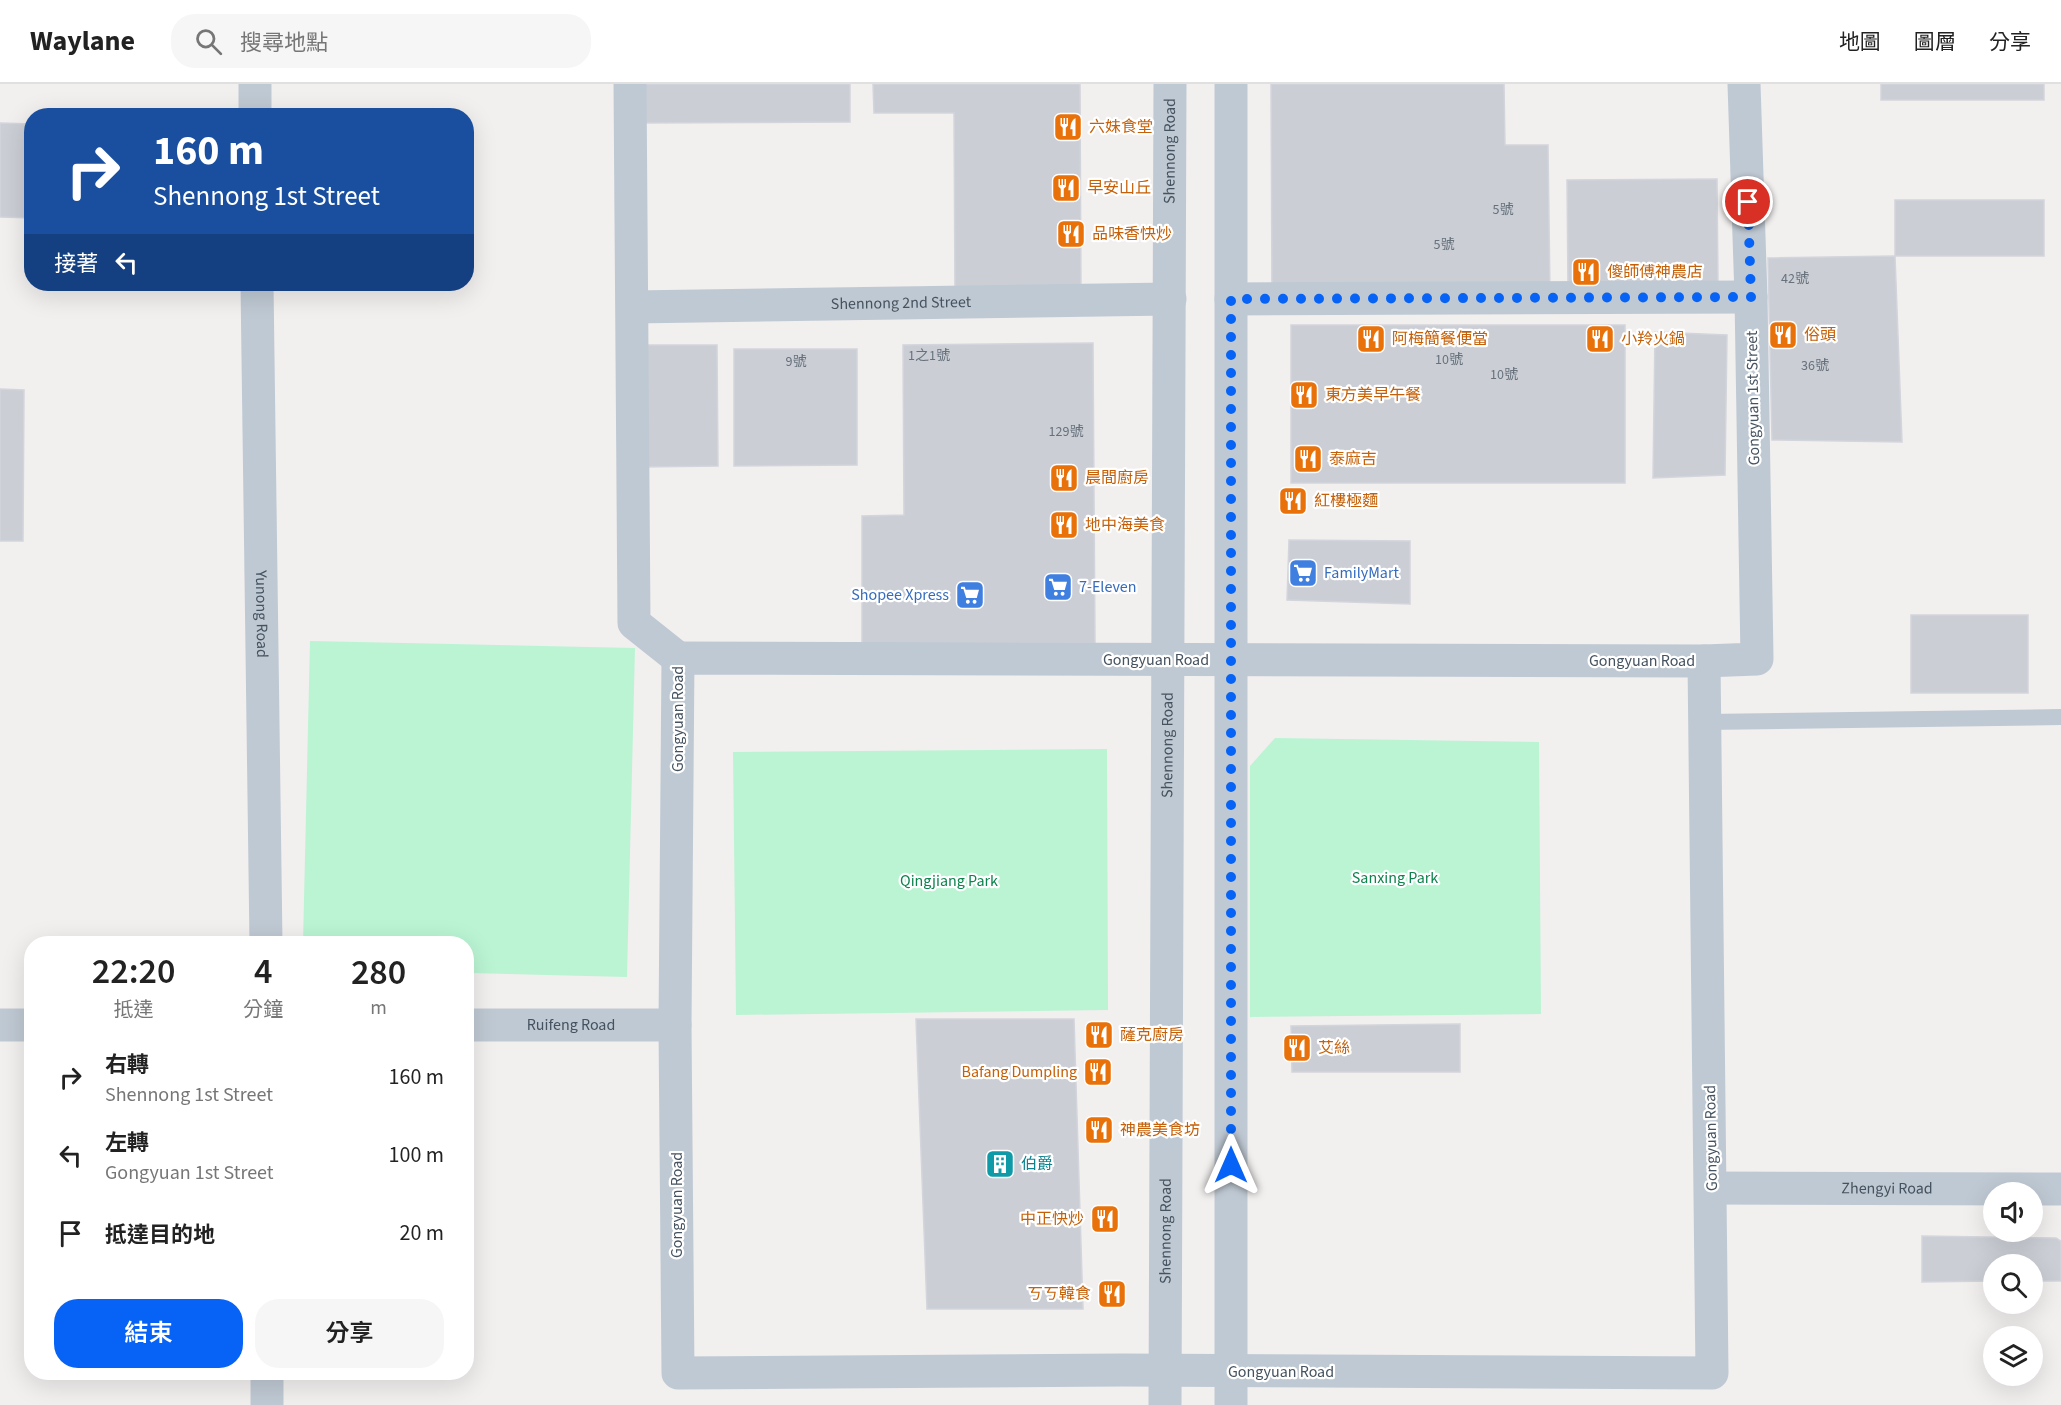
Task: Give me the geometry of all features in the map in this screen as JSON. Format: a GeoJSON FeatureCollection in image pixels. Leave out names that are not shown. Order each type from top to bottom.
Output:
{"type":"FeatureCollection","features":[{"type":"Feature","properties":{"kind":"street"},"geometry":{"type":"LineString","coordinates":[[255,84],[255,108]]}},
{"type":"Feature","properties":{"kind":"street"},"geometry":{"type":"LineString","coordinates":[[630,84],[634,623],[678,658]]}},
{"type":"Feature","properties":{"kind":"street","name":"Shennong Road"},"geometry":{"type":"LineString","coordinates":[[1164,1405],[1170,84]]}},
{"type":"Feature","properties":{"kind":"street"},"geometry":{"type":"LineString","coordinates":[[1231,84],[1231,1405]]}},
{"type":"Feature","properties":{"kind":"street","name":"Gongyuan 1st Street"},"geometry":{"type":"LineString","coordinates":[[1704,660],[1757,659],[1751,297],[1744,84]]}},
{"type":"Feature","properties":{"kind":"street","name":"Yunong Road"},"geometry":{"type":"LineString","coordinates":[[257,291],[266,936]]}},
{"type":"Feature","properties":{"kind":"street"},"geometry":{"type":"LineString","coordinates":[[1231,299],[1751,297]]}},
{"type":"Feature","properties":{"kind":"street","name":"Shennong 2nd Street"},"geometry":{"type":"LineString","coordinates":[[633,307],[1170,299]]}},
{"type":"Feature","properties":{"kind":"street","name":"Gongyuan Road"},"geometry":{"type":"LineString","coordinates":[[678,658],[1231,660],[1704,660],[1713,1373],[678,1373],[675,1024],[678,658]]}},
{"type":"Feature","properties":{"kind":"street"},"geometry":{"type":"LineString","coordinates":[[0,1024],[24,1024]]}},
{"type":"Feature","properties":{"kind":"street","name":"Ruifeng Road"},"geometry":{"type":"LineString","coordinates":[[474,1024],[675,1024]]}},
{"type":"Feature","properties":{"kind":"street","name":"Zhengyi Road"},"geometry":{"type":"LineString","coordinates":[[1711,1188],[2061,1189]]}},
{"type":"Feature","properties":{"kind":"street"},"geometry":{"type":"LineString","coordinates":[[267,1380],[267,1405]]}},
{"type":"Feature","properties":{"kind":"lane"},"geometry":{"type":"LineString","coordinates":[[1705,722],[2061,717]]}},
{"type":"Feature","properties":{"kind":"green space"},"geometry":{"type":"Polygon","coordinates":[[[310,641],[635,648],[627,977],[474,973],[474,936],[303,936],[310,641]]]}},
{"type":"Feature","properties":{"kind":"green space","name":"Sanxing Park"},"geometry":{"type":"Polygon","coordinates":[[[1275,738],[1539,742],[1541,1014],[1250,1017],[1250,766],[1275,738]]]}},
{"type":"Feature","properties":{"kind":"green space","name":"Qingjiang Park"},"geometry":{"type":"Polygon","coordinates":[[[1107,749],[1108,1010],[736,1015],[733,752],[1107,749]]]}},
{"type":"Feature","properties":{"kind":"building"},"geometry":{"type":"Polygon","coordinates":[[[639,84],[850,84],[850,122],[639,123],[639,84]]]}},
{"type":"Feature","properties":{"kind":"building"},"geometry":{"type":"Polygon","coordinates":[[[873,84],[1080,84],[1081,294],[955,294],[954,113],[874,113],[873,84]]]}},
{"type":"Feature","properties":{"kind":"building"},"geometry":{"type":"Polygon","coordinates":[[[1271,84],[1504,84],[1505,145],[1548,145],[1550,294],[1272,296],[1271,84]]]}},
{"type":"Feature","properties":{"kind":"building"},"geometry":{"type":"Polygon","coordinates":[[[1881,84],[2044,84],[2044,100],[1881,100],[1881,84]]]}},
{"type":"Feature","properties":{"kind":"building"},"geometry":{"type":"Polygon","coordinates":[[[0,123],[24,124],[24,218],[0,217],[0,123]]]}},
{"type":"Feature","properties":{"kind":"building"},"geometry":{"type":"Polygon","coordinates":[[[1717,179],[1718,284],[1568,285],[1567,180],[1717,179]]]}},
{"type":"Feature","properties":{"kind":"building"},"geometry":{"type":"Polygon","coordinates":[[[1895,200],[2044,200],[2044,256],[1895,256],[1895,200]]]}},
{"type":"Feature","properties":{"kind":"building"},"geometry":{"type":"Polygon","coordinates":[[[1895,256],[1902,442],[1772,440],[1768,258],[1895,256]]]}},
{"type":"Feature","properties":{"kind":"building"},"geometry":{"type":"Polygon","coordinates":[[[1291,325],[1625,325],[1625,483],[1291,483],[1291,325]]]}},
{"type":"Feature","properties":{"kind":"building"},"geometry":{"type":"Polygon","coordinates":[[[1655,332],[1727,335],[1725,475],[1653,478],[1655,332]]]}},
{"type":"Feature","properties":{"kind":"building"},"geometry":{"type":"Polygon","coordinates":[[[1093,343],[1095,643],[862,644],[862,516],[904,515],[903,345],[1093,343]]]}},
{"type":"Feature","properties":{"kind":"building"},"geometry":{"type":"Polygon","coordinates":[[[639,345],[717,345],[718,466],[640,467],[639,345]]]}},
{"type":"Feature","properties":{"kind":"building"},"geometry":{"type":"Polygon","coordinates":[[[734,349],[857,349],[857,465],[734,466],[734,349]]]}},
{"type":"Feature","properties":{"kind":"building"},"geometry":{"type":"Polygon","coordinates":[[[0,389],[24,390],[23,541],[0,541],[0,389]]]}},
{"type":"Feature","properties":{"kind":"building"},"geometry":{"type":"Polygon","coordinates":[[[1289,540],[1410,541],[1410,604],[1287,600],[1289,540]]]}},
{"type":"Feature","properties":{"kind":"building"},"geometry":{"type":"Polygon","coordinates":[[[1911,615],[2028,615],[2028,693],[1911,693],[1911,615]]]}},
{"type":"Feature","properties":{"kind":"building","name":"伯爵"},"geometry":{"type":"Polygon","coordinates":[[[916,1019],[1074,1019],[1083,1309],[927,1309],[916,1019]]]}},
{"type":"Feature","properties":{"kind":"building"},"geometry":{"type":"Polygon","coordinates":[[[1460,1024],[1460,1072],[1292,1072],[1291,1026],[1460,1024]]]}},
{"type":"Feature","properties":{"kind":"building"},"geometry":{"type":"Polygon","coordinates":[[[1922,1236],[1983,1237],[1983,1242],[2043,1242],[2043,1238],[2056,1238],[2061,1241],[2061,1281],[2043,1281],[2043,1254],[1983,1254],[1983,1281],[1922,1282],[1922,1236]]]}},
{"type":"Feature","properties":{"kind":"place","name":"六妹食堂"},"geometry":{"type":"Point","coordinates":[1068,127]}},
{"type":"Feature","properties":{"kind":"place","name":"早安山丘"},"geometry":{"type":"Point","coordinates":[1066,188]}},
{"type":"Feature","properties":{"kind":"place","name":"品味香快炒"},"geometry":{"type":"Point","coordinates":[1071,234]}},
{"type":"Feature","properties":{"kind":"place","name":"傻師傅神農店"},"geometry":{"type":"Point","coordinates":[1586,272]}},
{"type":"Feature","properties":{"kind":"place","name":"俗頭"},"geometry":{"type":"Point","coordinates":[1783,335]}},
{"type":"Feature","properties":{"kind":"place","name":"阿梅簡餐便當"},"geometry":{"type":"Point","coordinates":[1371,339]}},
{"type":"Feature","properties":{"kind":"place","name":"小羚火鍋"},"geometry":{"type":"Point","coordinates":[1600,339]}},
{"type":"Feature","properties":{"kind":"place","name":"東方美早午餐"},"geometry":{"type":"Point","coordinates":[1304,395]}},
{"type":"Feature","properties":{"kind":"place","name":"泰麻吉"},"geometry":{"type":"Point","coordinates":[1308,459]}},
{"type":"Feature","properties":{"kind":"place","name":"晨間廚房"},"geometry":{"type":"Point","coordinates":[1064,478]}},
{"type":"Feature","properties":{"kind":"place","name":"紅樓極麵"},"geometry":{"type":"Point","coordinates":[1293,501]}},
{"type":"Feature","properties":{"kind":"place","name":"地中海美食"},"geometry":{"type":"Point","coordinates":[1064,525]}},
{"type":"Feature","properties":{"kind":"place","name":"FamilyMart"},"geometry":{"type":"Point","coordinates":[1303,573]}},
{"type":"Feature","properties":{"kind":"place","name":"7-Eleven"},"geometry":{"type":"Point","coordinates":[1058,587]}},
{"type":"Feature","properties":{"kind":"place","name":"Shopee Xpress"},"geometry":{"type":"Point","coordinates":[970,595]}},
{"type":"Feature","properties":{"kind":"place","name":"薩克廚房"},"geometry":{"type":"Point","coordinates":[1099,1035]}},
{"type":"Feature","properties":{"kind":"place","name":"艾絲"},"geometry":{"type":"Point","coordinates":[1297,1048]}},
{"type":"Feature","properties":{"kind":"place","name":"Bafang Dumpling"},"geometry":{"type":"Point","coordinates":[1098,1072]}},
{"type":"Feature","properties":{"kind":"place","name":"神農美食坊"},"geometry":{"type":"Point","coordinates":[1099,1130]}},
{"type":"Feature","properties":{"kind":"place","name":"伯爵"},"geometry":{"type":"Point","coordinates":[1000,1164]}},
{"type":"Feature","properties":{"kind":"place","name":"中正快炒"},"geometry":{"type":"Point","coordinates":[1105,1219]}},
{"type":"Feature","properties":{"kind":"place","name":"ㄎㄎ韓食"},"geometry":{"type":"Point","coordinates":[1112,1294]}},
{"type":"Feature","properties":{"kind":"route"},"geometry":{"type":"LineString","coordinates":[[1231,1165],[1231,299],[1751,297],[1748,202]]}}]}
